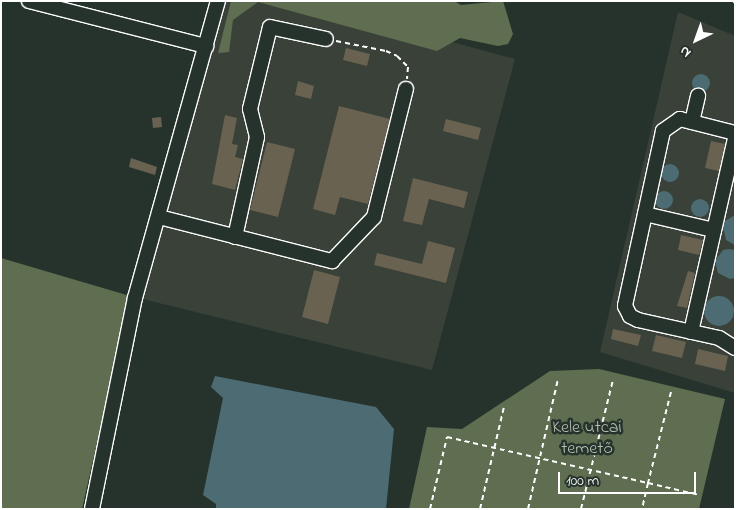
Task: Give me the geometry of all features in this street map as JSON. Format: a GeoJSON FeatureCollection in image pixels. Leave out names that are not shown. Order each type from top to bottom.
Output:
{"type":"FeatureCollection","features":[{"type":"Feature","properties":{"kind":"street"},"geometry":{"type":"LineString","coordinates":[[29,1],[206,46]]}},
{"type":"Feature","properties":{"kind":"street"},"geometry":{"type":"LineString","coordinates":[[92,509],[135,298],[218,1]]}},
{"type":"Feature","properties":{"kind":"street"},"geometry":{"type":"LineString","coordinates":[[235,237],[257,137],[250,109],[270,27],[326,39]]}},
{"type":"Feature","properties":{"kind":"street"},"geometry":{"type":"LineString","coordinates":[[159,217],[332,261],[374,217],[406,89]]}},
{"type":"Feature","properties":{"kind":"street"},"geometry":{"type":"LineString","coordinates":[[692,122],[698,96]]}},
{"type":"Feature","properties":{"kind":"street"},"geometry":{"type":"LineString","coordinates":[[735,133],[680,118],[663,131],[625,306],[630,316],[638,320],[719,338],[735,348]]}},
{"type":"Feature","properties":{"kind":"street"},"geometry":{"type":"LineString","coordinates":[[691,332],[735,138]]}},
{"type":"Feature","properties":{"kind":"street"},"geometry":{"type":"LineString","coordinates":[[645,214],[714,230]]}},
{"type":"Feature","properties":{"kind":"path"},"geometry":{"type":"LineString","coordinates":[[326,39],[386,51],[397,56],[408,67],[406,89]]}},
{"type":"Feature","properties":{"kind":"path"},"geometry":{"type":"LineString","coordinates":[[528,509],[558,379]]}},
{"type":"Feature","properties":{"kind":"path"},"geometry":{"type":"LineString","coordinates":[[581,509],[613,380]]}},
{"type":"Feature","properties":{"kind":"path"},"geometry":{"type":"LineString","coordinates":[[642,509],[671,392]]}},
{"type":"Feature","properties":{"kind":"path"},"geometry":{"type":"LineString","coordinates":[[480,509],[504,407]]}},
{"type":"Feature","properties":{"kind":"path"},"geometry":{"type":"LineString","coordinates":[[430,509],[447,437],[699,495]]}},
{"type":"Feature","properties":{"kind":"shaded area"},"geometry":{"type":"Polygon","coordinates":[[[215,1],[301,1],[515,59],[432,370],[130,296],[215,1]]]}},
{"type":"Feature","properties":{"kind":"shaded area"},"geometry":{"type":"Polygon","coordinates":[[[678,12],[735,36],[735,393],[600,352],[678,12]]]}},
{"type":"Feature","properties":{"kind":"green space"},"geometry":{"type":"Polygon","coordinates":[[[231,1],[454,1],[461,5],[503,1],[513,34],[508,44],[498,46],[460,38],[437,51],[258,2],[233,20],[229,52],[218,53],[231,1]]]}},
{"type":"Feature","properties":{"kind":"green space"},"geometry":{"type":"Polygon","coordinates":[[[1,258],[130,296],[82,509],[1,509],[1,258]]]}},
{"type":"Feature","properties":{"kind":"green space","name":"Kele utcai temető"},"geometry":{"type":"Polygon","coordinates":[[[599,369],[725,399],[699,509],[409,509],[427,427],[462,429],[550,371],[599,369]]]}},
{"type":"Feature","properties":{"kind":"water"},"geometry":{"type":"Polygon","coordinates":[[[701,74],[707,77],[710,83],[707,89],[701,92],[695,89],[692,83],[695,77],[701,74]]]}},
{"type":"Feature","properties":{"kind":"water"},"geometry":{"type":"Polygon","coordinates":[[[670,164],[676,167],[679,173],[676,179],[670,182],[664,179],[661,173],[664,167],[670,164]]]}},
{"type":"Feature","properties":{"kind":"water"},"geometry":{"type":"Polygon","coordinates":[[[664,191],[670,194],[673,200],[670,206],[664,209],[658,206],[655,200],[658,194],[664,191]]]}},
{"type":"Feature","properties":{"kind":"water"},"geometry":{"type":"Polygon","coordinates":[[[700,199],[706,202],[709,208],[706,214],[700,217],[694,214],[691,208],[694,202],[700,199]]]}},
{"type":"Feature","properties":{"kind":"water"},"geometry":{"type":"Polygon","coordinates":[[[735,215],[735,245],[726,240],[723,227],[725,221],[735,215]]]}},
{"type":"Feature","properties":{"kind":"water"},"geometry":{"type":"Polygon","coordinates":[[[723,250],[735,250],[735,278],[730,279],[718,273],[715,261],[723,250]]]}},
{"type":"Feature","properties":{"kind":"water"},"geometry":{"type":"Polygon","coordinates":[[[719,296],[730,300],[734,311],[730,322],[719,326],[708,322],[704,311],[708,300],[719,296]]]}},
{"type":"Feature","properties":{"kind":"water"},"geometry":{"type":"Polygon","coordinates":[[[215,376],[376,407],[394,429],[386,509],[216,509],[216,504],[203,495],[223,398],[211,387],[215,376]]]}},
{"type":"Feature","properties":{"kind":"building"},"geometry":{"type":"Polygon","coordinates":[[[346,48],[370,54],[367,66],[343,60],[346,48]]]}},
{"type":"Feature","properties":{"kind":"building"},"geometry":{"type":"Polygon","coordinates":[[[298,81],[314,86],[311,99],[295,95],[298,81]]]}},
{"type":"Feature","properties":{"kind":"building"},"geometry":{"type":"Polygon","coordinates":[[[339,106],[390,119],[368,204],[340,197],[335,215],[313,209],[339,106]]]}},
{"type":"Feature","properties":{"kind":"building"},"geometry":{"type":"Polygon","coordinates":[[[225,115],[237,118],[232,144],[238,145],[235,157],[243,159],[235,190],[212,184],[225,115]]]}},
{"type":"Feature","properties":{"kind":"building"},"geometry":{"type":"Polygon","coordinates":[[[161,117],[162,127],[153,128],[152,118],[161,117]]]}},
{"type":"Feature","properties":{"kind":"building"},"geometry":{"type":"Polygon","coordinates":[[[446,119],[481,128],[478,140],[443,131],[446,119]]]}},
{"type":"Feature","properties":{"kind":"building"},"geometry":{"type":"Polygon","coordinates":[[[711,141],[725,144],[719,171],[705,168],[711,141]]]}},
{"type":"Feature","properties":{"kind":"building"},"geometry":{"type":"Polygon","coordinates":[[[267,142],[295,149],[278,217],[250,210],[267,142]]]}},
{"type":"Feature","properties":{"kind":"building"},"geometry":{"type":"Polygon","coordinates":[[[131,158],[157,167],[155,175],[129,167],[131,158]]]}},
{"type":"Feature","properties":{"kind":"building"},"geometry":{"type":"Polygon","coordinates":[[[413,178],[468,192],[464,208],[429,199],[422,225],[403,221],[413,178]]]}},
{"type":"Feature","properties":{"kind":"building"},"geometry":{"type":"Polygon","coordinates":[[[681,235],[703,240],[699,255],[678,250],[681,235]]]}},
{"type":"Feature","properties":{"kind":"building"},"geometry":{"type":"Polygon","coordinates":[[[428,241],[455,248],[446,283],[374,265],[377,253],[422,264],[428,241]]]}},
{"type":"Feature","properties":{"kind":"building"},"geometry":{"type":"Polygon","coordinates":[[[314,270],[340,277],[328,324],[302,317],[314,270]]]}},
{"type":"Feature","properties":{"kind":"building"},"geometry":{"type":"Polygon","coordinates":[[[688,271],[695,273],[687,308],[677,306],[688,271]]]}},
{"type":"Feature","properties":{"kind":"building"},"geometry":{"type":"Polygon","coordinates":[[[613,329],[641,335],[638,346],[611,339],[613,329]]]}},
{"type":"Feature","properties":{"kind":"building"},"geometry":{"type":"Polygon","coordinates":[[[656,335],[686,342],[682,358],[652,351],[656,335]]]}},
{"type":"Feature","properties":{"kind":"building"},"geometry":{"type":"Polygon","coordinates":[[[698,349],[728,356],[725,371],[695,364],[698,349]]]}}]}
